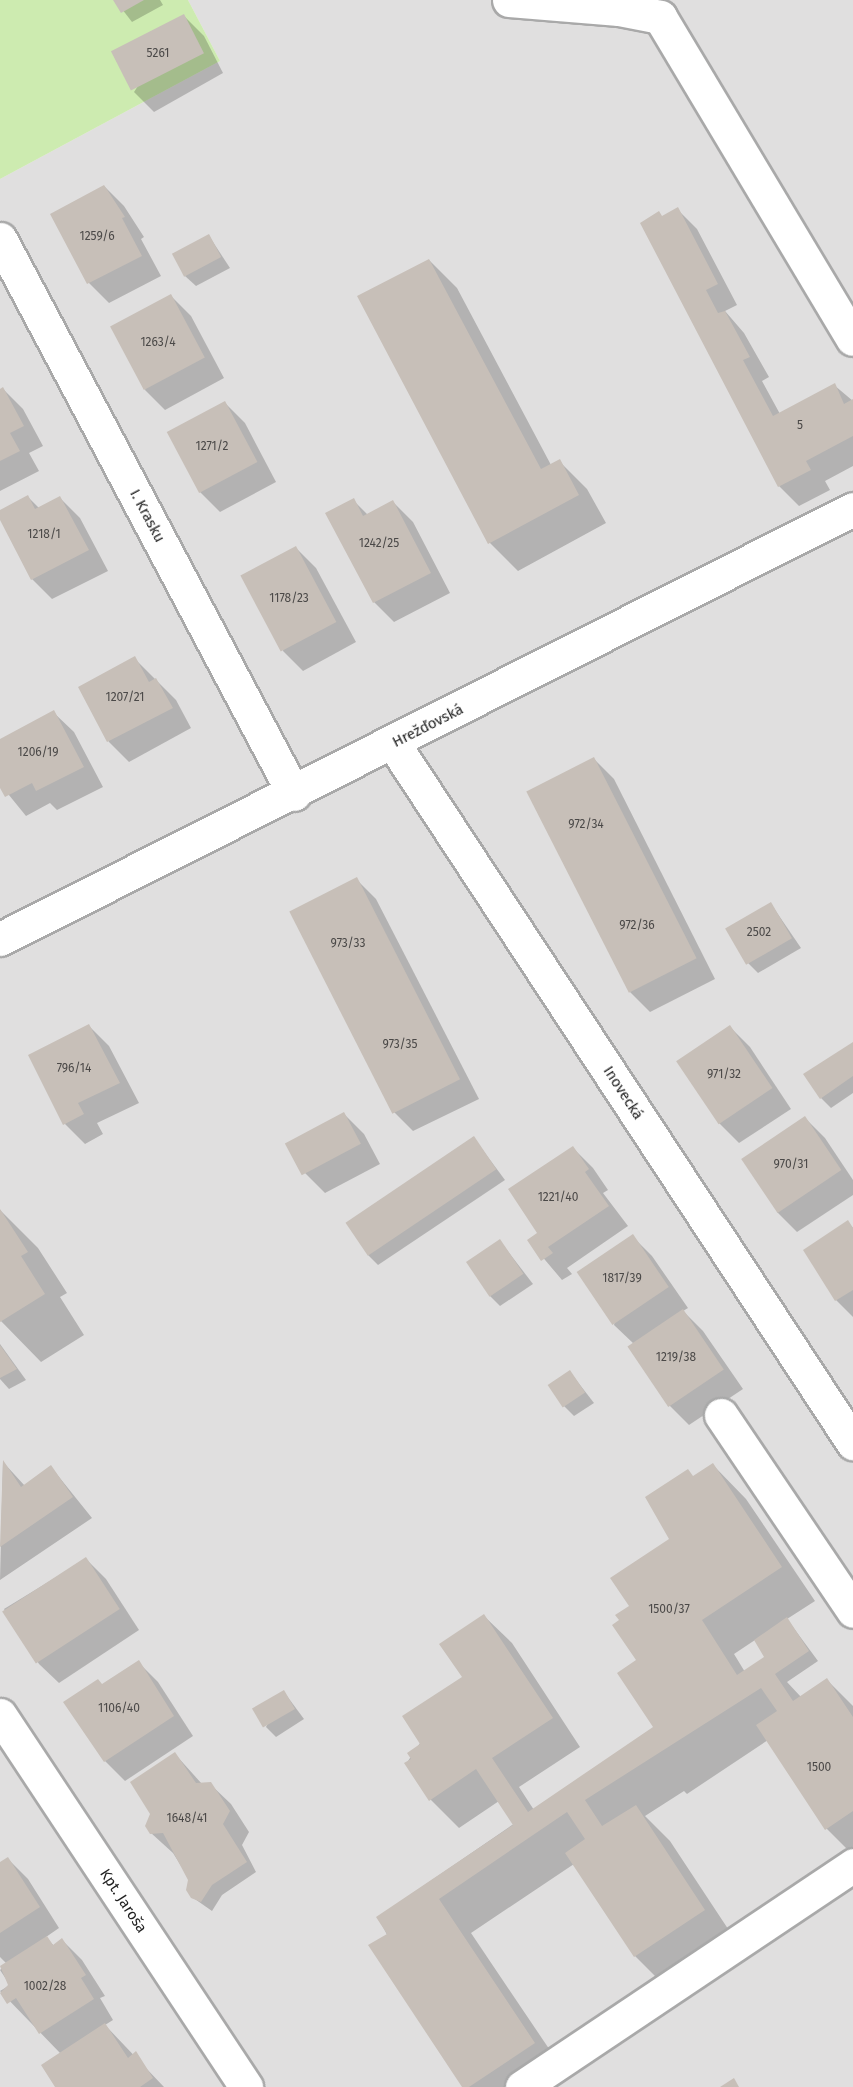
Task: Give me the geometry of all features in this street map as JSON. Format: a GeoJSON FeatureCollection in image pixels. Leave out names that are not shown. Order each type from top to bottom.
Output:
{"type":"FeatureCollection","features":[{"type":"Feature","properties":{"kind":"street"},"geometry":{"type":"LineString","coordinates":[[509,0],[618,4],[660,17],[853,339]]}},
{"type":"Feature","properties":{"kind":"street","name":"I. Krasku"},"geometry":{"type":"LineString","coordinates":[[0,239],[294,794]]}},
{"type":"Feature","properties":{"kind":"street","name":"Hrežďovská"},"geometry":{"type":"LineString","coordinates":[[0,939],[294,794],[853,509]]}},
{"type":"Feature","properties":{"kind":"street","name":"Inovecká"},"geometry":{"type":"LineString","coordinates":[[393,743],[853,1443]]}},
{"type":"Feature","properties":{"kind":"street"},"geometry":{"type":"LineString","coordinates":[[721,1414],[853,1611]]}},
{"type":"Feature","properties":{"kind":"street","name":"Kpt. Jaroša"},"geometry":{"type":"LineString","coordinates":[[0,1715],[246,2087]]}},
{"type":"Feature","properties":{"kind":"street"},"geometry":{"type":"LineString","coordinates":[[522,2087],[853,1864]]}},
{"type":"Feature","properties":{"kind":"shaded area"},"geometry":{"type":"Polygon","coordinates":[[[188,0],[853,0],[853,2087],[0,2087],[0,179],[220,61],[188,0]]]}},
{"type":"Feature","properties":{"kind":"green space"},"geometry":{"type":"Polygon","coordinates":[[[0,0],[188,0],[220,61],[0,179],[0,0]]]}},
{"type":"Feature","properties":{"kind":"building"},"geometry":{"type":"Polygon","coordinates":[[[113,0],[144,0],[121,13],[113,0]]]}},
{"type":"Feature","properties":{"kind":"building"},"geometry":{"type":"Polygon","coordinates":[[[184,14],[204,53],[131,90],[111,51],[184,14]]]}},
{"type":"Feature","properties":{"kind":"building"},"geometry":{"type":"Polygon","coordinates":[[[104,185],[125,217],[122,218],[142,256],[87,284],[50,214],[104,185]]]}},
{"type":"Feature","properties":{"kind":"building"},"geometry":{"type":"Polygon","coordinates":[[[678,207],[718,284],[706,290],[718,313],[725,311],[750,357],[743,360],[773,416],[835,383],[844,404],[853,399],[853,436],[806,461],[811,470],[778,487],[640,223],[659,211],[662,216],[678,207]]]}},
{"type":"Feature","properties":{"kind":"building"},"geometry":{"type":"Polygon","coordinates":[[[209,234],[221,257],[184,277],[172,254],[209,234]]]}},
{"type":"Feature","properties":{"kind":"building"},"geometry":{"type":"Polygon","coordinates":[[[429,259],[541,469],[560,459],[579,495],[488,544],[357,296],[429,259]]]}},
{"type":"Feature","properties":{"kind":"building"},"geometry":{"type":"Polygon","coordinates":[[[171,294],[205,358],[144,390],[110,326],[171,294]]]}},
{"type":"Feature","properties":{"kind":"building"},"geometry":{"type":"Polygon","coordinates":[[[3,387],[24,426],[10,433],[20,451],[0,461],[0,389],[3,387]]]}},
{"type":"Feature","properties":{"kind":"building"},"geometry":{"type":"Polygon","coordinates":[[[225,401],[257,462],[199,493],[167,432],[225,401]]]}},
{"type":"Feature","properties":{"kind":"building"},"geometry":{"type":"Polygon","coordinates":[[[28,495],[35,509],[60,496],[89,550],[31,580],[0,520],[0,510],[28,495]]]}},
{"type":"Feature","properties":{"kind":"building"},"geometry":{"type":"Polygon","coordinates":[[[354,498],[363,516],[393,500],[431,573],[373,603],[325,513],[354,498]]]}},
{"type":"Feature","properties":{"kind":"building"},"geometry":{"type":"Polygon","coordinates":[[[296,546],[336,622],[281,652],[240,576],[296,546]]]}},
{"type":"Feature","properties":{"kind":"building"},"geometry":{"type":"Polygon","coordinates":[[[135,656],[149,682],[156,678],[173,708],[107,742],[78,687],[135,656]]]}},
{"type":"Feature","properties":{"kind":"building"},"geometry":{"type":"Polygon","coordinates":[[[54,710],[84,767],[36,791],[32,783],[5,797],[0,788],[0,739],[54,710]]]}},
{"type":"Feature","properties":{"kind":"building"},"geometry":{"type":"Polygon","coordinates":[[[594,757],[697,958],[629,993],[526,792],[594,757]]]}},
{"type":"Feature","properties":{"kind":"building"},"geometry":{"type":"Polygon","coordinates":[[[357,877],[460,1079],[392,1114],[289,912],[357,877]]]}},
{"type":"Feature","properties":{"kind":"building"},"geometry":{"type":"Polygon","coordinates":[[[771,902],[792,938],[746,965],[725,928],[771,902]]]}},
{"type":"Feature","properties":{"kind":"building"},"geometry":{"type":"Polygon","coordinates":[[[89,1024],[120,1083],[78,1103],[84,1114],[63,1125],[28,1055],[89,1024]]]}},
{"type":"Feature","properties":{"kind":"building"},"geometry":{"type":"Polygon","coordinates":[[[730,1025],[772,1088],[719,1124],[676,1061],[730,1025]]]}},
{"type":"Feature","properties":{"kind":"building"},"geometry":{"type":"Polygon","coordinates":[[[853,1042],[853,1076],[820,1099],[803,1074],[853,1042]]]}},
{"type":"Feature","properties":{"kind":"building"},"geometry":{"type":"Polygon","coordinates":[[[344,1112],[361,1144],[302,1175],[285,1143],[344,1112]]]}},
{"type":"Feature","properties":{"kind":"building"},"geometry":{"type":"Polygon","coordinates":[[[805,1116],[841,1170],[778,1213],[741,1159],[805,1116]]]}},
{"type":"Feature","properties":{"kind":"building"},"geometry":{"type":"Polygon","coordinates":[[[474,1136],[496,1169],[368,1256],[345,1223],[474,1136]]]}},
{"type":"Feature","properties":{"kind":"building"},"geometry":{"type":"Polygon","coordinates":[[[573,1146],[589,1169],[585,1172],[609,1206],[548,1247],[553,1253],[541,1261],[527,1240],[537,1233],[508,1189],[573,1146]]]}},
{"type":"Feature","properties":{"kind":"building"},"geometry":{"type":"Polygon","coordinates":[[[0,1209],[28,1252],[21,1256],[45,1294],[0,1322],[0,1209]]]}},
{"type":"Feature","properties":{"kind":"building"},"geometry":{"type":"Polygon","coordinates":[[[848,1220],[853,1228],[853,1290],[835,1301],[803,1250],[848,1220]]]}},
{"type":"Feature","properties":{"kind":"building"},"geometry":{"type":"Polygon","coordinates":[[[633,1234],[669,1287],[612,1325],[577,1272],[633,1234]]]}},
{"type":"Feature","properties":{"kind":"building"},"geometry":{"type":"Polygon","coordinates":[[[500,1239],[523,1274],[489,1297],[466,1262],[500,1239]]]}},
{"type":"Feature","properties":{"kind":"building"},"geometry":{"type":"Polygon","coordinates":[[[683,1309],[724,1370],[668,1407],[627,1346],[683,1309]]]}},
{"type":"Feature","properties":{"kind":"building"},"geometry":{"type":"Polygon","coordinates":[[[0,1345],[17,1369],[0,1378],[0,1345]]]}},
{"type":"Feature","properties":{"kind":"building"},"geometry":{"type":"Polygon","coordinates":[[[570,1370],[585,1392],[563,1407],[548,1385],[570,1370]]]}},
{"type":"Feature","properties":{"kind":"building"},"geometry":{"type":"Polygon","coordinates":[[[3,1460],[21,1487],[51,1465],[73,1497],[0,1547],[3,1460]]]}},
{"type":"Feature","properties":{"kind":"building"},"geometry":{"type":"Polygon","coordinates":[[[713,1463],[782,1567],[702,1620],[737,1675],[764,1657],[754,1640],[787,1617],[809,1651],[775,1674],[793,1701],[827,1678],[853,1717],[853,1811],[825,1830],[756,1725],[777,1711],[761,1688],[585,1800],[602,1826],[636,1805],[705,1910],[634,1957],[565,1853],[585,1839],[567,1812],[439,1899],[535,2043],[469,2087],[462,2087],[368,1945],[387,1934],[376,1917],[513,1825],[476,1769],[429,1801],[404,1763],[411,1759],[407,1753],[420,1744],[402,1716],[462,1677],[439,1644],[484,1614],[553,1718],[492,1758],[528,1812],[653,1727],[617,1673],[636,1660],[612,1625],[619,1620],[615,1615],[629,1606],[610,1578],[669,1539],[645,1497],[688,1469],[693,1476],[713,1463]]]}},
{"type":"Feature","properties":{"kind":"building"},"geometry":{"type":"Polygon","coordinates":[[[86,1557],[120,1609],[36,1663],[2,1611],[86,1557]]]}},
{"type":"Feature","properties":{"kind":"building"},"geometry":{"type":"Polygon","coordinates":[[[139,1660],[174,1716],[104,1762],[63,1702],[98,1679],[102,1684],[139,1660]]]}},
{"type":"Feature","properties":{"kind":"building"},"geometry":{"type":"Polygon","coordinates":[[[284,1690],[295,1709],[263,1728],[252,1708],[284,1690]]]}},
{"type":"Feature","properties":{"kind":"building"},"geometry":{"type":"Polygon","coordinates":[[[175,1752],[196,1783],[211,1782],[230,1811],[223,1824],[247,1862],[212,1885],[201,1902],[191,1898],[186,1890],[188,1880],[163,1833],[150,1834],[145,1826],[150,1814],[130,1782],[175,1752]]]}},
{"type":"Feature","properties":{"kind":"building"},"geometry":{"type":"Polygon","coordinates":[[[8,1857],[40,1907],[0,1933],[0,1862],[8,1857]]]}},
{"type":"Feature","properties":{"kind":"building"},"geometry":{"type":"Polygon","coordinates":[[[47,1936],[53,1945],[62,1938],[86,1975],[81,1978],[94,1999],[39,2034],[16,1998],[7,2004],[0,1993],[8,1985],[0,1966],[47,1936]]]}},
{"type":"Feature","properties":{"kind":"building"},"geometry":{"type":"Polygon","coordinates":[[[105,2023],[128,2058],[136,2051],[153,2078],[140,2087],[55,2087],[41,2065],[105,2023]]]}},
{"type":"Feature","properties":{"kind":"building"},"geometry":{"type":"Polygon","coordinates":[[[734,2078],[739,2087],[720,2087],[734,2078]]]}}]}
